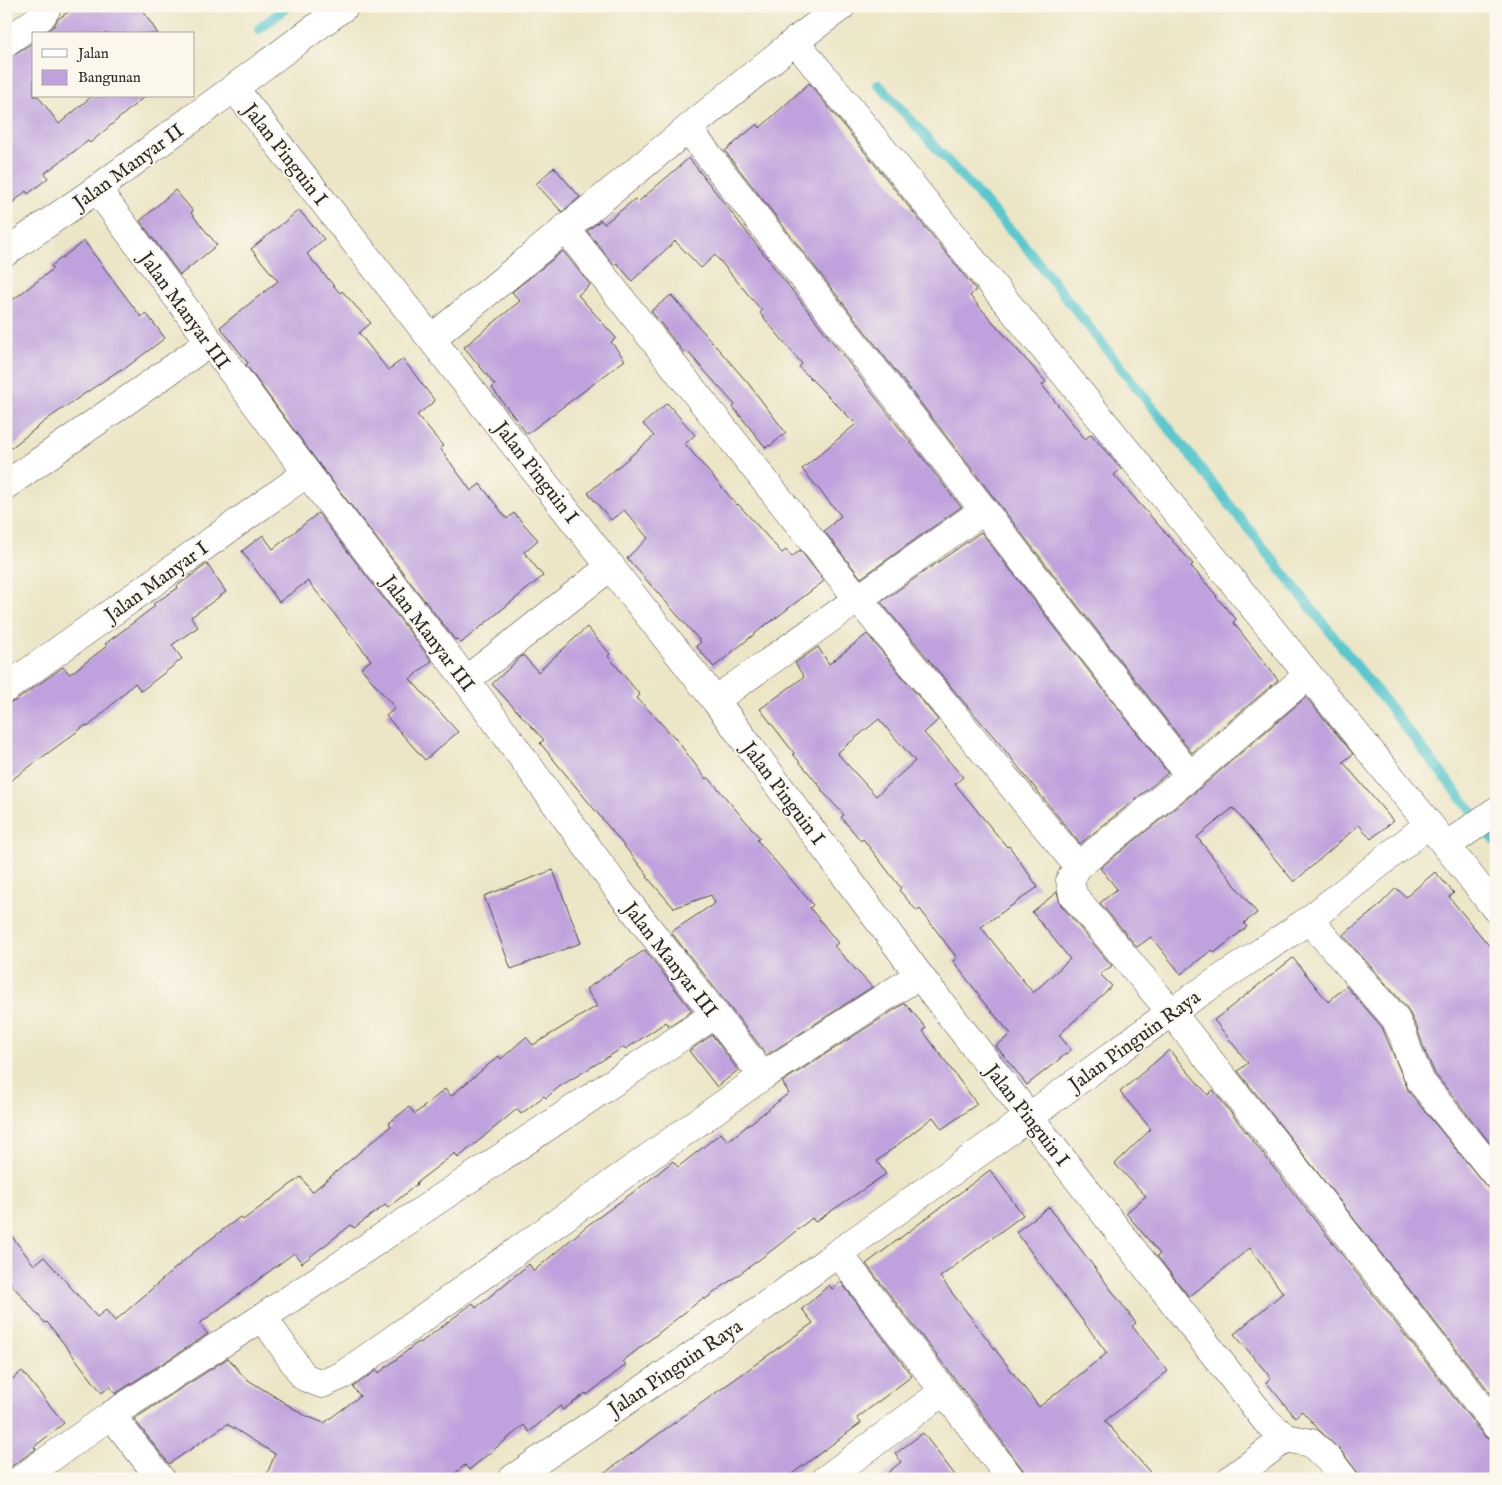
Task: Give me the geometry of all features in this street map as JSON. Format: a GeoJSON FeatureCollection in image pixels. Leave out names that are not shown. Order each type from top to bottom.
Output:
{"type":"FeatureCollection","features":[{"type":"Feature","properties":{"kind":"street"},"geometry":{"type":"LineString","coordinates":[[6,42],[41,17],[48,6]]}},
{"type":"Feature","properties":{"kind":"street","name":"Jalan Manyar II"},"geometry":{"type":"LineString","coordinates":[[6,252],[97,189],[345,6]]}},
{"type":"Feature","properties":{"kind":"street"},"geometry":{"type":"LineString","coordinates":[[432,338],[795,41],[842,6]]}},
{"type":"Feature","properties":{"kind":"street"},"geometry":{"type":"LineString","coordinates":[[795,41],[1496,909]]}},
{"type":"Feature","properties":{"kind":"street","name":"Jalan Pinguin I"},"geometry":{"type":"LineString","coordinates":[[234,88],[715,700],[919,975],[1266,1421],[1286,1438],[1311,1443],[1331,1462],[1344,1479]]}},
{"type":"Feature","properties":{"kind":"street"},"geometry":{"type":"LineString","coordinates":[[688,129],[1190,776]]}},
{"type":"Feature","properties":{"kind":"street","name":"Jalan Manyar III"},"geometry":{"type":"LineString","coordinates":[[97,189],[209,343],[466,680],[617,888],[763,1076]]}},
{"type":"Feature","properties":{"kind":"street"},"geometry":{"type":"LineString","coordinates":[[565,228],[859,600],[1078,866]]}},
{"type":"Feature","properties":{"kind":"street"},"geometry":{"type":"LineString","coordinates":[[6,485],[209,343]]}},
{"type":"Feature","properties":{"kind":"street","name":"Jalan Manyar I"},"geometry":{"type":"LineString","coordinates":[[6,688],[307,473]]}},
{"type":"Feature","properties":{"kind":"street"},"geometry":{"type":"LineString","coordinates":[[715,700],[984,510]]}},
{"type":"Feature","properties":{"kind":"street"},"geometry":{"type":"LineString","coordinates":[[466,680],[611,566]]}},
{"type":"Feature","properties":{"kind":"street"},"geometry":{"type":"LineString","coordinates":[[1308,675],[1190,776],[1078,866],[1070,880],[1073,894],[1171,1012],[1308,1183],[1496,1426]]}},
{"type":"Feature","properties":{"kind":"street"},"geometry":{"type":"LineString","coordinates":[[1446,846],[1496,811]]}},
{"type":"Feature","properties":{"kind":"street","name":"Jalan Pinguin Raya"},"geometry":{"type":"LineString","coordinates":[[512,1479],[778,1297],[1029,1117],[1171,1012],[1309,920],[1429,824]]}},
{"type":"Feature","properties":{"kind":"street"},"geometry":{"type":"LineString","coordinates":[[1309,920],[1394,1018],[1404,1035],[1409,1054],[1421,1082],[1496,1175]]}},
{"type":"Feature","properties":{"kind":"street"},"geometry":{"type":"LineString","coordinates":[[263,1317],[304,1377],[322,1384],[342,1375],[763,1076],[919,975]]}},
{"type":"Feature","properties":{"kind":"street"},"geometry":{"type":"LineString","coordinates":[[21,1479],[111,1415],[263,1317],[714,1015]]}},
{"type":"Feature","properties":{"kind":"street"},"geometry":{"type":"LineString","coordinates":[[838,1253],[1011,1479]]}},
{"type":"Feature","properties":{"kind":"street"},"geometry":{"type":"LineString","coordinates":[[826,1479],[944,1391]]}},
{"type":"Feature","properties":{"kind":"street"},"geometry":{"type":"LineString","coordinates":[[111,1415],[161,1479]]}},
{"type":"Feature","properties":{"kind":"street"},"geometry":{"type":"LineString","coordinates":[[1231,1479],[1286,1438]]}},
{"type":"Feature","properties":{"kind":"building"},"geometry":{"type":"Polygon","coordinates":[[[77,6],[140,6],[157,32],[46,32],[54,26],[58,19],[77,6]]]}},
{"type":"Feature","properties":{"kind":"building"},"geometry":{"type":"Polygon","coordinates":[[[32,43],[32,98],[40,98],[59,124],[90,98],[143,98],[90,143],[88,141],[45,173],[48,178],[28,194],[26,191],[6,209],[6,59],[32,43]]]}},
{"type":"Feature","properties":{"kind":"building"},"geometry":{"type":"Polygon","coordinates":[[[809,83],[976,290],[970,296],[1046,382],[1042,385],[1085,439],[1091,434],[1121,469],[1114,475],[1193,564],[1191,566],[1236,619],[1233,622],[1278,680],[1192,753],[725,151],[757,124],[760,128],[809,83]]]}},
{"type":"Feature","properties":{"kind":"building"},"geometry":{"type":"Polygon","coordinates":[[[689,158],[961,507],[861,578],[824,531],[841,516],[802,469],[856,424],[799,367],[802,364],[760,313],[762,311],[715,255],[701,268],[675,241],[632,281],[617,263],[614,265],[587,231],[601,220],[604,224],[635,199],[638,202],[689,158]]]}},
{"type":"Feature","properties":{"kind":"building"},"geometry":{"type":"Polygon","coordinates":[[[554,167],[580,197],[562,212],[536,184],[554,167]]]}},
{"type":"Feature","properties":{"kind":"building"},"geometry":{"type":"Polygon","coordinates":[[[175,190],[193,211],[191,213],[217,245],[180,275],[140,221],[175,190]]]}},
{"type":"Feature","properties":{"kind":"building"},"geometry":{"type":"Polygon","coordinates":[[[299,210],[324,239],[307,254],[340,293],[342,291],[371,323],[359,333],[388,370],[403,359],[435,401],[417,415],[443,446],[440,448],[471,491],[480,484],[507,519],[514,513],[538,540],[524,552],[543,576],[461,643],[457,639],[455,640],[319,464],[246,365],[248,363],[220,327],[278,281],[251,249],[299,210]]]}},
{"type":"Feature","properties":{"kind":"building"},"geometry":{"type":"Polygon","coordinates":[[[84,241],[141,317],[146,313],[165,338],[123,370],[121,369],[49,418],[6,452],[6,305],[53,269],[51,266],[84,241]]]}},
{"type":"Feature","properties":{"kind":"building"},"geometry":{"type":"Polygon","coordinates":[[[563,251],[590,285],[578,295],[616,338],[611,342],[625,360],[527,434],[492,388],[495,385],[464,347],[520,301],[512,292],[563,251]]]}},
{"type":"Feature","properties":{"kind":"building"},"geometry":{"type":"Polygon","coordinates":[[[671,295],[748,383],[786,433],[770,446],[766,448],[733,407],[735,405],[687,351],[684,353],[651,311],[671,295]]]}},
{"type":"Feature","properties":{"kind":"building"},"geometry":{"type":"Polygon","coordinates":[[[667,403],[695,435],[685,444],[737,505],[782,553],[786,550],[792,557],[800,550],[824,581],[714,667],[696,646],[701,642],[627,558],[648,538],[624,510],[611,520],[588,493],[654,436],[643,424],[667,403]]]}},
{"type":"Feature","properties":{"kind":"building"},"geometry":{"type":"Polygon","coordinates":[[[318,513],[432,661],[410,679],[458,732],[425,760],[386,716],[395,708],[361,668],[371,660],[308,581],[279,602],[242,551],[263,535],[273,549],[318,513]]]}},
{"type":"Feature","properties":{"kind":"building"},"geometry":{"type":"Polygon","coordinates":[[[981,532],[1168,773],[1080,844],[999,743],[881,602],[981,532]]]}},
{"type":"Feature","properties":{"kind":"building"},"geometry":{"type":"Polygon","coordinates":[[[207,564],[226,592],[191,617],[198,627],[172,645],[182,659],[141,691],[135,683],[88,727],[86,725],[6,784],[6,703],[15,701],[63,667],[70,674],[107,646],[105,644],[155,606],[153,604],[178,588],[177,586],[207,564]]]}},
{"type":"Feature","properties":{"kind":"building"},"geometry":{"type":"Polygon","coordinates":[[[587,627],[610,654],[608,656],[640,695],[637,698],[676,739],[706,779],[708,777],[760,838],[757,840],[813,905],[810,908],[838,943],[834,946],[872,987],[767,1055],[671,932],[715,903],[711,895],[674,908],[540,743],[544,740],[492,684],[523,655],[538,672],[587,627]]]}},
{"type":"Feature","properties":{"kind":"building"},"geometry":{"type":"Polygon","coordinates":[[[867,634],[938,720],[924,733],[963,777],[955,784],[1007,847],[1009,846],[1038,887],[981,927],[1033,993],[1070,959],[1032,912],[1057,892],[1061,905],[1112,966],[1100,974],[1112,986],[1059,1035],[1071,1050],[1027,1085],[996,1046],[1011,1034],[979,997],[953,961],[957,958],[920,909],[917,911],[899,890],[901,888],[863,839],[861,841],[841,817],[844,815],[821,790],[760,709],[804,677],[795,663],[818,647],[829,664],[867,634]],[[879,719],[837,753],[876,796],[915,761],[879,719]]]}},
{"type":"Feature","properties":{"kind":"building"},"geometry":{"type":"Polygon","coordinates":[[[1306,697],[1353,754],[1343,762],[1393,821],[1371,839],[1359,825],[1294,882],[1233,808],[1197,837],[1257,913],[1244,923],[1247,927],[1214,953],[1212,950],[1181,974],[1151,937],[1137,947],[1100,903],[1117,889],[1100,868],[1200,788],[1306,697]]]}},
{"type":"Feature","properties":{"kind":"building"},"geometry":{"type":"Polygon","coordinates":[[[553,870],[581,943],[511,969],[484,896],[553,870]]]}},
{"type":"Feature","properties":{"kind":"building"},"geometry":{"type":"Polygon","coordinates":[[[1435,872],[1454,893],[1449,897],[1496,954],[1496,1137],[1490,1143],[1435,1074],[1407,1008],[1343,935],[1377,908],[1396,888],[1406,897],[1435,872]]]}},
{"type":"Feature","properties":{"kind":"building"},"geometry":{"type":"Polygon","coordinates":[[[645,950],[692,1011],[669,1026],[666,1022],[626,1049],[624,1047],[559,1087],[546,1098],[544,1096],[521,1114],[517,1109],[458,1158],[455,1153],[416,1183],[388,1208],[385,1205],[354,1228],[351,1225],[302,1263],[294,1253],[199,1324],[208,1334],[115,1394],[110,1386],[102,1393],[47,1322],[45,1323],[6,1278],[6,1229],[34,1265],[44,1257],[97,1317],[106,1310],[115,1321],[195,1251],[240,1217],[243,1220],[301,1177],[312,1192],[391,1126],[389,1123],[409,1107],[415,1114],[445,1089],[451,1096],[499,1056],[501,1059],[526,1037],[533,1045],[597,1006],[586,989],[645,950]]]}},
{"type":"Feature","properties":{"kind":"building"},"geometry":{"type":"Polygon","coordinates":[[[1293,958],[1328,1002],[1346,986],[1382,1027],[1409,1092],[1496,1198],[1496,1400],[1238,1071],[1248,1063],[1214,1020],[1293,958]]]}},
{"type":"Feature","properties":{"kind":"building"},"geometry":{"type":"Polygon","coordinates":[[[905,1003],[926,1028],[923,1031],[977,1104],[942,1129],[933,1117],[877,1161],[886,1174],[815,1222],[812,1218],[775,1248],[704,1300],[703,1298],[623,1361],[626,1365],[587,1395],[586,1393],[563,1410],[560,1406],[529,1432],[524,1425],[469,1470],[465,1465],[448,1479],[265,1479],[275,1454],[227,1424],[169,1464],[134,1419],[228,1358],[245,1378],[304,1415],[324,1423],[360,1396],[353,1387],[377,1370],[379,1373],[418,1342],[420,1343],[473,1303],[476,1308],[529,1264],[534,1271],[588,1225],[673,1161],[678,1167],[721,1133],[728,1141],[789,1093],[782,1082],[905,1003]]]}},
{"type":"Feature","properties":{"kind":"building"},"geometry":{"type":"Polygon","coordinates":[[[712,1035],[738,1070],[717,1087],[689,1051],[712,1035]]]}},
{"type":"Feature","properties":{"kind":"building"},"geometry":{"type":"Polygon","coordinates":[[[1169,1050],[1208,1095],[1213,1090],[1484,1436],[1496,1441],[1496,1479],[1362,1479],[1343,1453],[1302,1411],[1295,1417],[1266,1382],[1271,1378],[1234,1334],[1283,1293],[1250,1248],[1189,1297],[1157,1256],[1160,1254],[1126,1213],[1146,1196],[1115,1164],[1151,1129],[1120,1092],[1169,1050]]]}},
{"type":"Feature","properties":{"kind":"building"},"geometry":{"type":"Polygon","coordinates":[[[990,1170],[1023,1215],[940,1277],[1039,1407],[1107,1353],[1016,1232],[1049,1207],[1136,1323],[1132,1326],[1168,1371],[1105,1421],[1156,1479],[1028,1479],[978,1409],[866,1264],[990,1170]]]}},
{"type":"Feature","properties":{"kind":"building"},"geometry":{"type":"Polygon","coordinates":[[[841,1282],[912,1376],[857,1418],[861,1423],[785,1479],[596,1479],[813,1323],[802,1309],[829,1285],[832,1289],[841,1282]]]}},
{"type":"Feature","properties":{"kind":"building"},"geometry":{"type":"Polygon","coordinates":[[[22,1371],[64,1423],[34,1447],[36,1449],[12,1466],[6,1475],[6,1384],[22,1371]]]}},
{"type":"Feature","properties":{"kind":"building"},"geometry":{"type":"Polygon","coordinates":[[[923,1433],[958,1479],[880,1479],[901,1462],[895,1454],[923,1433]]]}},
{"type":"Feature","properties":{"kind":"waterway"},"geometry":{"type":"LineString","coordinates":[[259,29],[288,6]]}},
{"type":"Feature","properties":{"kind":"waterway"},"geometry":{"type":"LineString","coordinates":[[878,84],[1025,246],[1496,842]]}}]}
